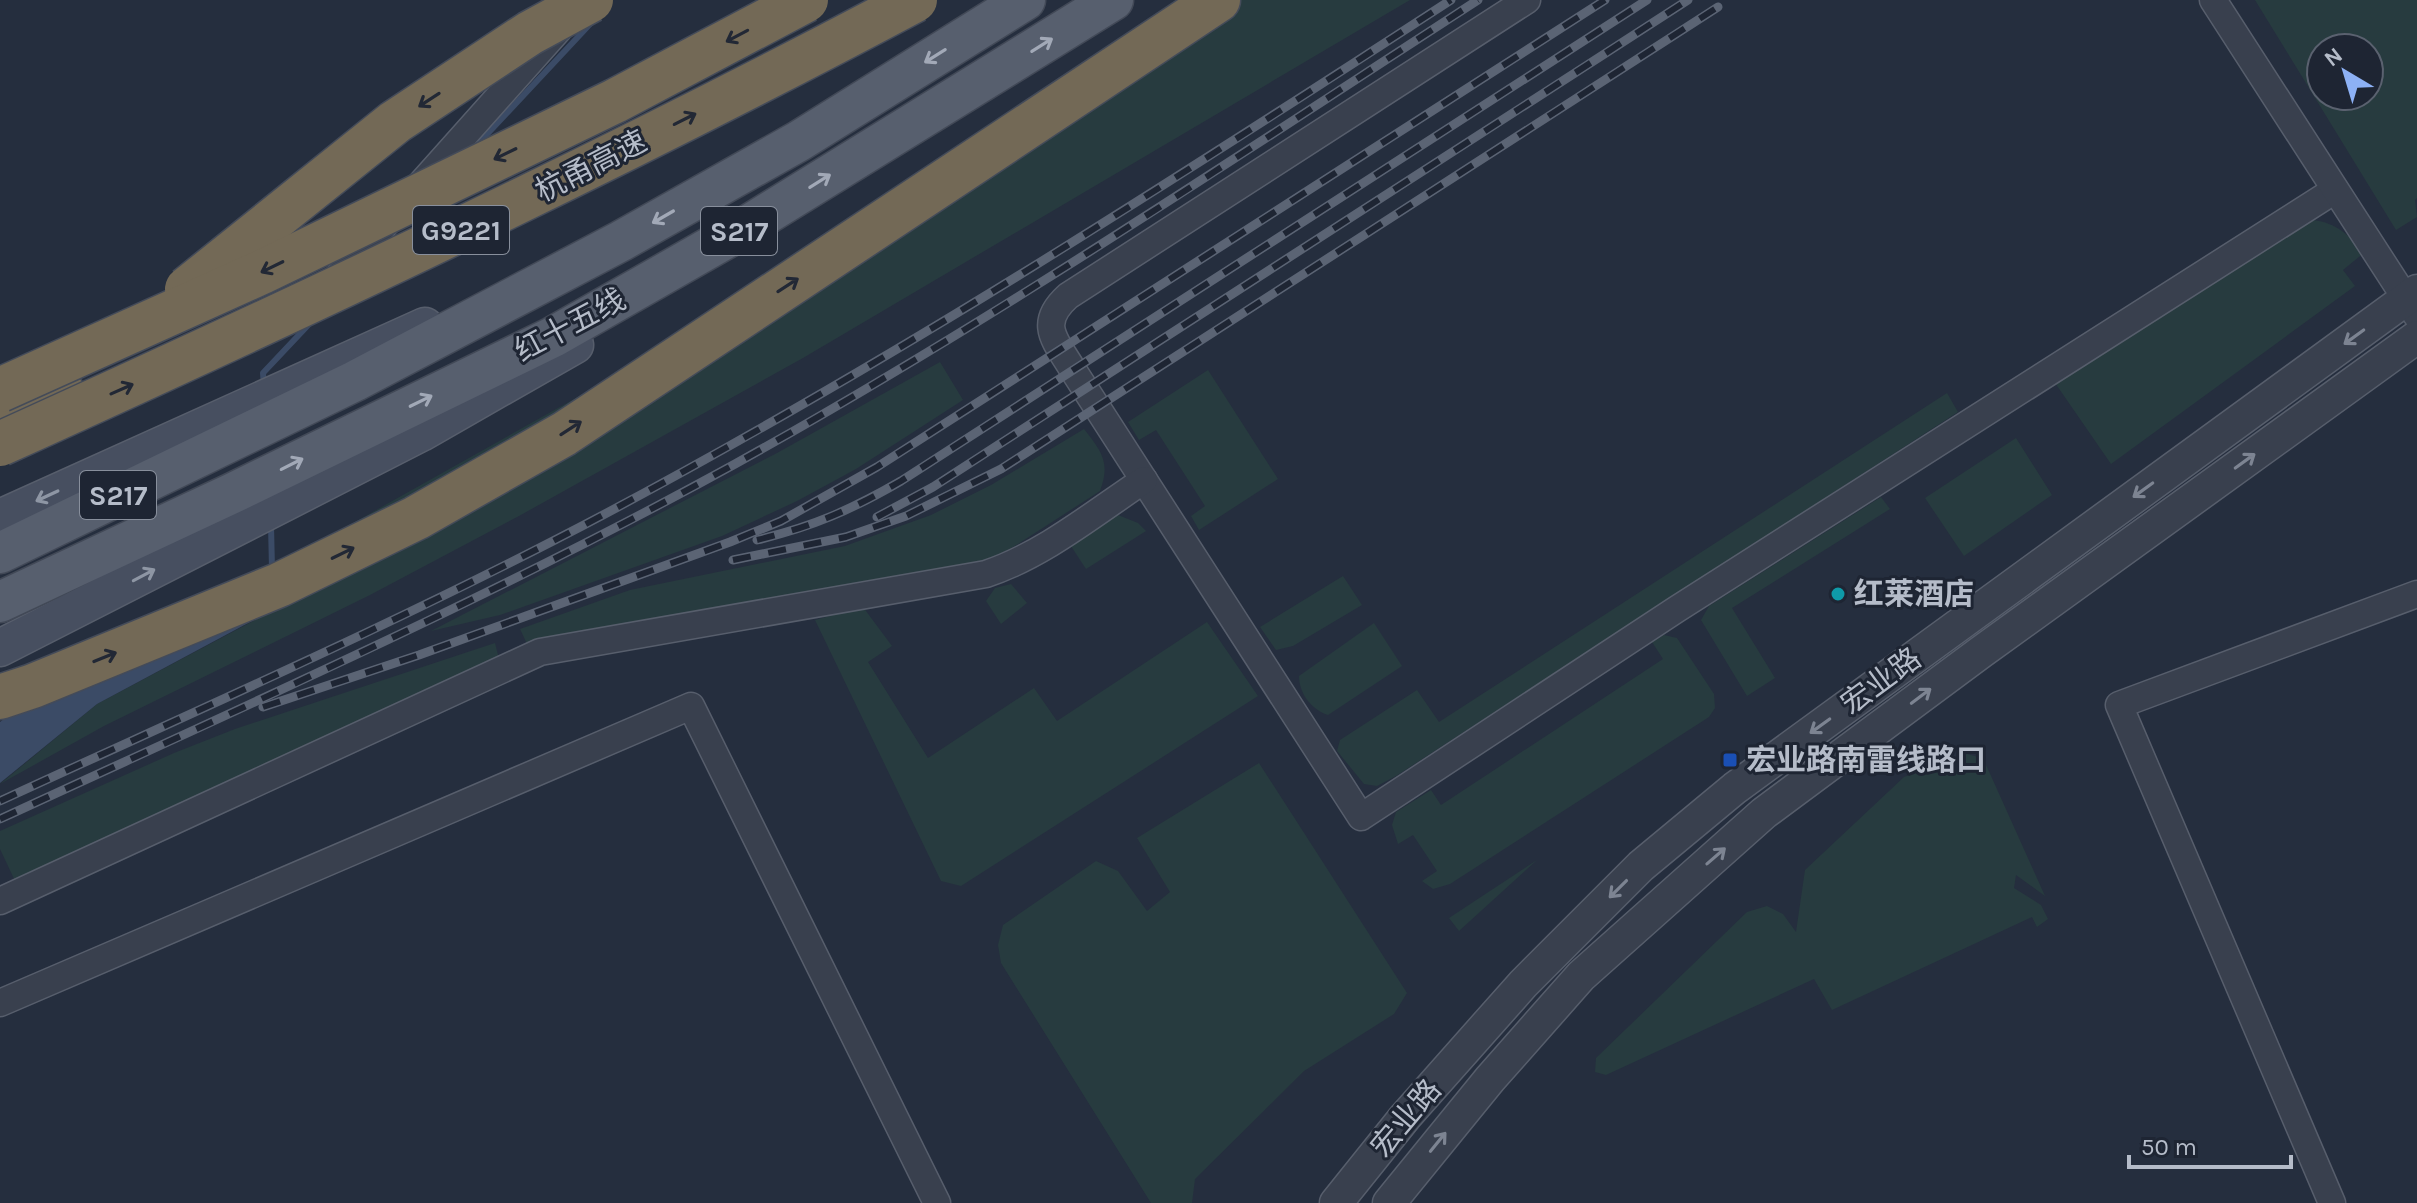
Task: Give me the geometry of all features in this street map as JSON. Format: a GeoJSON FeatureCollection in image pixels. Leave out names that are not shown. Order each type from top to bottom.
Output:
{"type":"FeatureCollection","features":[{"type":"Feature","properties":{"kind":"highway"},"geometry":{"type":"LineString","coordinates":[[0,435],[61,390],[395,122],[530,33],[588,0]]}},
{"type":"Feature","properties":{"kind":"highway","name":"杭甬高速"},"geometry":{"type":"LineString","coordinates":[[0,390],[262,272],[615,101],[806,0]]}},
{"type":"Feature","properties":{"kind":"highway","name":"杭甬高速"},"geometry":{"type":"LineString","coordinates":[[0,444],[283,316],[524,200],[915,0]]}},
{"type":"Feature","properties":{"kind":"highway"},"geometry":{"type":"LineString","coordinates":[[16,692],[279,585],[416,518],[564,434],[1218,0]]}},
{"type":"Feature","properties":{"kind":"main road","name":"红十五线"},"geometry":{"type":"LineString","coordinates":[[0,553],[242,423],[621,241],[799,141],[1025,0]]}},
{"type":"Feature","properties":{"kind":"main road","name":"红十五线"},"geometry":{"type":"LineString","coordinates":[[0,602],[231,512],[352,451],[731,235],[1113,0]]}},
{"type":"Feature","properties":{"kind":"main road"},"geometry":{"type":"LineString","coordinates":[[0,518],[189,431],[242,423]]}},
{"type":"Feature","properties":{"kind":"main road"},"geometry":{"type":"LineString","coordinates":[[0,648],[231,512]]}},
{"type":"Feature","properties":{"kind":"street"},"geometry":{"type":"LineString","coordinates":[[280,343],[588,0]]}},
{"type":"Feature","properties":{"kind":"street"},"geometry":{"type":"LineString","coordinates":[[1527,0],[1068,296],[1055,308],[1050,320],[1051,332],[1361,817],[1690,601],[2335,190]]}},
{"type":"Feature","properties":{"kind":"street"},"geometry":{"type":"LineString","coordinates":[[2213,0],[2335,190],[2413,302]]}},
{"type":"Feature","properties":{"kind":"street","name":"宏业路"},"geometry":{"type":"LineString","coordinates":[[1336,1203],[1405,1117],[1523,984],[1641,866],[1745,781],[2413,302]]}},
{"type":"Feature","properties":{"kind":"street","name":"宏业路"},"geometry":{"type":"LineString","coordinates":[[1389,1203],[1490,1079],[1581,976],[1764,813],[2417,337]]}},
{"type":"Feature","properties":{"kind":"street"},"geometry":{"type":"LineString","coordinates":[[0,901],[540,652],[986,574],[1031,555],[1144,480]]}},
{"type":"Feature","properties":{"kind":"street"},"geometry":{"type":"LineString","coordinates":[[2332,1203],[2119,705],[2417,594]]}},
{"type":"Feature","properties":{"kind":"street"},"geometry":{"type":"LineString","coordinates":[[0,1003],[691,706],[937,1203]]}},
{"type":"Feature","properties":{"kind":"green space"},"geometry":{"type":"Polygon","coordinates":[[[1209,0],[1410,0],[803,358],[519,516],[370,595],[104,726],[0,784],[97,704],[289,602],[296,555],[706,325],[1209,0]]]}},
{"type":"Feature","properties":{"kind":"green space"},"geometry":{"type":"Polygon","coordinates":[[[2255,0],[2417,0],[2417,217],[2396,230],[2324,112],[2385,112],[2385,32],[2305,32],[2305,82],[2255,0]]]}},
{"type":"Feature","properties":{"kind":"green space"},"geometry":{"type":"Polygon","coordinates":[[[2313,220],[2336,227],[2365,252],[2343,270],[2355,286],[2111,464],[2053,380],[2313,220]]]}},
{"type":"Feature","properties":{"kind":"green space"},"geometry":{"type":"Polygon","coordinates":[[[940,362],[963,400],[856,469],[797,501],[722,536],[500,615],[431,631],[777,453],[940,362]]]}},
{"type":"Feature","properties":{"kind":"green space"},"geometry":{"type":"Polygon","coordinates":[[[1208,370],[1278,479],[1199,530],[1191,516],[1205,506],[1156,430],[1139,440],[1128,422],[1208,370]]]}},
{"type":"Feature","properties":{"kind":"green space"},"geometry":{"type":"Polygon","coordinates":[[[1947,393],[1958,412],[1396,776],[1377,786],[1364,784],[1337,751],[1340,740],[1417,690],[1439,722],[1947,393]]]}},
{"type":"Feature","properties":{"kind":"green space"},"geometry":{"type":"Polygon","coordinates":[[[1084,429],[1104,464],[1100,491],[1010,549],[978,564],[528,646],[520,629],[630,590],[845,546],[931,515],[991,485],[1084,429]]]}},
{"type":"Feature","properties":{"kind":"green space"},"geometry":{"type":"Polygon","coordinates":[[[2016,438],[2052,495],[1964,556],[1925,498],[2016,438]]]}},
{"type":"Feature","properties":{"kind":"green space"},"geometry":{"type":"Polygon","coordinates":[[[1881,497],[1890,509],[1732,608],[1775,678],[1747,696],[1701,620],[1709,606],[1881,497]]]}},
{"type":"Feature","properties":{"kind":"green space"},"geometry":{"type":"Polygon","coordinates":[[[1118,515],[1138,523],[1146,531],[1086,569],[1067,540],[1102,518],[1118,515]]]}},
{"type":"Feature","properties":{"kind":"green space"},"geometry":{"type":"Polygon","coordinates":[[[1343,576],[1362,605],[1293,646],[1276,650],[1260,627],[1343,576]]]}},
{"type":"Feature","properties":{"kind":"green space"},"geometry":{"type":"Polygon","coordinates":[[[1011,584],[1027,603],[1001,624],[986,601],[995,588],[1011,584]]]}},
{"type":"Feature","properties":{"kind":"green space"},"geometry":{"type":"Polygon","coordinates":[[[863,607],[892,646],[868,662],[928,758],[1034,688],[1057,721],[1207,622],[1258,696],[961,886],[941,881],[815,620],[863,607]]]}},
{"type":"Feature","properties":{"kind":"green space"},"geometry":{"type":"Polygon","coordinates":[[[1374,623],[1402,666],[1328,715],[1317,709],[1304,695],[1299,676],[1374,623]]]}},
{"type":"Feature","properties":{"kind":"green space"},"geometry":{"type":"Polygon","coordinates":[[[1664,635],[1677,638],[1714,694],[1715,708],[1709,717],[1450,884],[1433,889],[1422,881],[1437,871],[1413,835],[1398,844],[1392,825],[1396,812],[1431,790],[1441,805],[1663,659],[1652,642],[1664,635]]]}},
{"type":"Feature","properties":{"kind":"green space"},"geometry":{"type":"Polygon","coordinates":[[[495,643],[499,659],[16,883],[0,849],[0,831],[174,753],[235,729],[495,643]]]}},
{"type":"Feature","properties":{"kind":"green space"},"geometry":{"type":"Polygon","coordinates":[[[1967,754],[1982,758],[1987,767],[2045,896],[2016,875],[2014,888],[2041,905],[2048,919],[2037,927],[2032,917],[1832,1010],[1814,979],[1606,1075],[1595,1072],[1596,1058],[1747,912],[1767,906],[1783,914],[1796,932],[1805,870],[1904,777],[1967,754]]]}},
{"type":"Feature","properties":{"kind":"green space"},"geometry":{"type":"Polygon","coordinates":[[[1259,763],[1407,993],[1394,1014],[1304,1071],[1195,1179],[1192,1203],[1151,1203],[1001,963],[998,945],[1003,925],[1096,861],[1118,871],[1147,911],[1170,892],[1137,838],[1259,763]]]}},
{"type":"Feature","properties":{"kind":"green space"},"geometry":{"type":"Polygon","coordinates":[[[1537,860],[1459,931],[1449,918],[1537,860]]]}},
{"type":"Feature","properties":{"kind":"water"},"geometry":{"type":"Polygon","coordinates":[[[289,601],[97,704],[0,783],[0,722],[90,655],[289,601]]]}},
{"type":"Feature","properties":{"kind":"waterway"},"geometry":{"type":"LineString","coordinates":[[476,146],[591,23]]}},
{"type":"Feature","properties":{"kind":"waterway"},"geometry":{"type":"LineString","coordinates":[[264,386],[263,373],[312,321]]}},
{"type":"Feature","properties":{"kind":"waterway"},"geometry":{"type":"LineString","coordinates":[[271,525],[272,569]]}},
{"type":"Feature","properties":{"kind":"railway"},"geometry":{"type":"LineString","coordinates":[[0,801],[454,590],[712,456],[1033,267],[1451,0]]}},
{"type":"Feature","properties":{"kind":"railway"},"geometry":{"type":"LineString","coordinates":[[0,819],[463,604],[735,464],[1018,297],[1478,0]]}},
{"type":"Feature","properties":{"kind":"railway"},"geometry":{"type":"LineString","coordinates":[[263,707],[419,655],[781,521],[877,467],[1605,0]]}},
{"type":"Feature","properties":{"kind":"railway"},"geometry":{"type":"LineString","coordinates":[[757,540],[832,516],[901,481],[1647,0]]}},
{"type":"Feature","properties":{"kind":"railway"},"geometry":{"type":"LineString","coordinates":[[877,517],[933,487],[1688,0]]}},
{"type":"Feature","properties":{"kind":"railway"},"geometry":{"type":"LineString","coordinates":[[733,560],[846,537],[906,516],[1001,469],[1718,7]]}},
{"type":"Feature","properties":{"kind":"place","name":"红莱酒店"},"geometry":{"type":"Point","coordinates":[1838,594]}},
{"type":"Feature","properties":{"kind":"place","name":"宏业路南雷线路口"},"geometry":{"type":"Point","coordinates":[1730,760]}}]}
